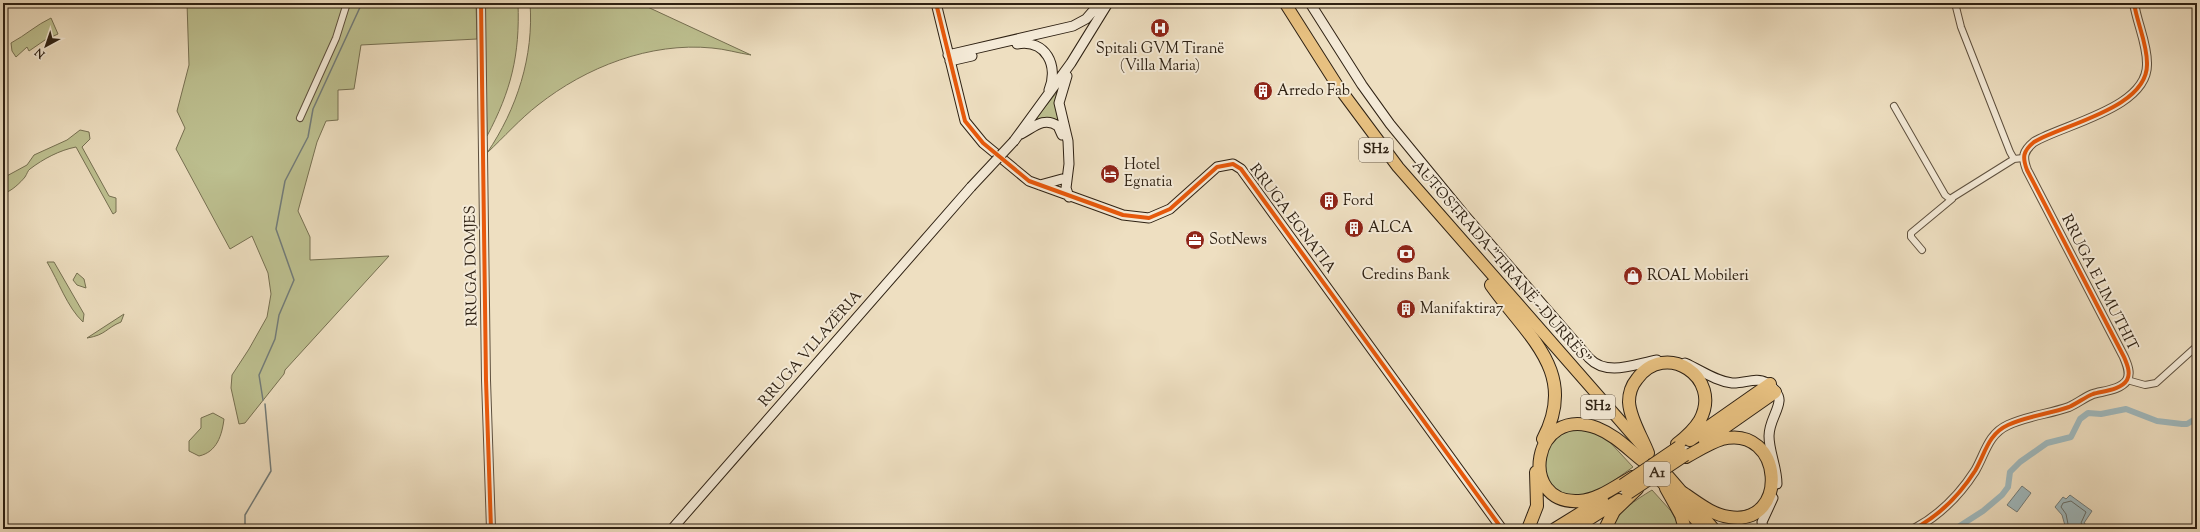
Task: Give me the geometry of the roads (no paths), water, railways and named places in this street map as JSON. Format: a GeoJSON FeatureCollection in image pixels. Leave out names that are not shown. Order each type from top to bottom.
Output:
{"type":"FeatureCollection","features":[{"type":"Feature","properties":{"kind":"highway","name":"AUTOSTRADA \"TIRANË - DURRËS\""},"geometry":{"type":"LineString","coordinates":[[1277,3],[1313,63],[1366,138],[1415,199],[1650,466],[1683,493],[1714,529]]}},
{"type":"Feature","properties":{"kind":"highway","name":"AUTOSTRADA \"TIRANË - DURRËS\""},"geometry":{"type":"LineString","coordinates":[[1285,3],[1337,85],[1398,167],[1650,466],[1666,488],[1704,529]]}},
{"type":"Feature","properties":{"kind":"highway"},"geometry":{"type":"LineString","coordinates":[[1491,285],[1543,353],[1551,370],[1556,388],[1555,410],[1537,454],[1537,506],[1528,529]]}},
{"type":"Feature","properties":{"kind":"highway"},"geometry":{"type":"LineString","coordinates":[[1650,466],[1632,415],[1630,394],[1640,375],[1650,367],[1664,363],[1678,364],[1690,370],[1699,380],[1705,395],[1704,407],[1700,419],[1682,451]]}},
{"type":"Feature","properties":{"kind":"highway"},"geometry":{"type":"LineString","coordinates":[[1682,451],[1772,388]]}},
{"type":"Feature","properties":{"kind":"highway"},"geometry":{"type":"LineString","coordinates":[[1625,489],[1588,500],[1575,501],[1563,499],[1552,493],[1542,480],[1539,461],[1542,447],[1558,430],[1571,425],[1583,425],[1604,432],[1650,466]]}},
{"type":"Feature","properties":{"kind":"highway"},"geometry":{"type":"LineString","coordinates":[[1650,466],[1682,451],[1722,439],[1745,440],[1756,446],[1766,456],[1770,464],[1773,478],[1771,492],[1763,505],[1743,517],[1729,517],[1715,512],[1683,493]]}},
{"type":"Feature","properties":{"kind":"highway","name":"A1"},"geometry":{"type":"LineString","coordinates":[[1573,529],[1625,489],[1650,466]]}},
{"type":"Feature","properties":{"kind":"highway"},"geometry":{"type":"LineString","coordinates":[[1666,488],[1681,515],[1685,529]]}},
{"type":"Feature","properties":{"kind":"highway"},"geometry":{"type":"LineString","coordinates":[[1605,529],[1625,489]]}},
{"type":"Feature","properties":{"kind":"highway","name":"A1"},"geometry":{"type":"LineString","coordinates":[[1555,529],[1625,489]]}},
{"type":"Feature","properties":{"kind":"main road","name":"RRUGA EGNATIA"},"geometry":{"type":"LineString","coordinates":[[936,3],[961,111],[973,133],[1019,174],[1037,185],[1123,215],[1149,218],[1170,209],[1217,166],[1233,164],[1241,169],[1502,529]]}},
{"type":"Feature","properties":{"kind":"main road"},"geometry":{"type":"LineString","coordinates":[[954,80],[961,62],[967,54],[1074,26],[1086,18],[1100,3]]}},
{"type":"Feature","properties":{"kind":"main road"},"geometry":{"type":"LineString","coordinates":[[1015,139],[1072,63],[1108,3]]}},
{"type":"Feature","properties":{"kind":"main road"},"geometry":{"type":"LineString","coordinates":[[1310,3],[1362,85],[1394,130],[1458,207],[1593,362],[1605,367],[1620,368],[1670,359],[1683,362],[1723,381],[1739,384],[1759,380],[1772,388],[1779,402],[1771,420],[1769,437],[1776,468],[1777,484],[1762,527]]}},
{"type":"Feature","properties":{"kind":"main road"},"geometry":{"type":"LineString","coordinates":[[944,37],[954,46],[967,54]]}},
{"type":"Feature","properties":{"kind":"main road"},"geometry":{"type":"LineString","coordinates":[[949,58],[1022,43],[1037,46],[1049,57],[1053,67],[1051,86],[1044,101]]}},
{"type":"Feature","properties":{"kind":"main road"},"geometry":{"type":"LineString","coordinates":[[1058,193],[1069,164],[1068,141],[1060,117],[1059,103],[1061,88],[1072,63]]}},
{"type":"Feature","properties":{"kind":"main road"},"geometry":{"type":"LineString","coordinates":[[1015,139],[1043,122],[1051,122],[1058,126],[1062,133],[1066,160],[1064,177],[1069,197]]}},
{"type":"Feature","properties":{"kind":"main road","name":"RRUGA VLLAZËRIA"},"geometry":{"type":"LineString","coordinates":[[672,529],[1015,139]]}},
{"type":"Feature","properties":{"kind":"main road"},"geometry":{"type":"LineString","coordinates":[[1037,185],[1064,177]]}},
{"type":"Feature","properties":{"kind":"street"},"geometry":{"type":"LineString","coordinates":[[300,118],[336,38],[347,3]]}},
{"type":"Feature","properties":{"kind":"street","name":"RRUGA DOMJES"},"geometry":{"type":"LineString","coordinates":[[481,3],[486,387],[490,529]]}},
{"type":"Feature","properties":{"kind":"street"},"geometry":{"type":"LineString","coordinates":[[1955,3],[1978,72],[2014,159]]}},
{"type":"Feature","properties":{"kind":"street"},"geometry":{"type":"LineString","coordinates":[[1922,250],[1911,237],[1911,233],[1952,199],[2014,159],[2023,158],[2026,150],[2034,142],[2114,108],[2128,98],[2139,85],[2147,65],[2134,3]]}},
{"type":"Feature","properties":{"kind":"street"},"geometry":{"type":"LineString","coordinates":[[1894,106],[1945,195],[1952,199]]}},
{"type":"Feature","properties":{"kind":"street","name":"RRUGA E LIMUTHIT"},"geometry":{"type":"LineString","coordinates":[[2023,158],[2030,176],[2124,357],[2129,373],[2127,380]]}},
{"type":"Feature","properties":{"kind":"street"},"geometry":{"type":"LineString","coordinates":[[1914,529],[1936,516],[1958,495],[1975,470],[1990,441],[2001,428],[2019,421],[2070,406],[2086,397],[2122,385],[2127,380],[2145,385],[2156,383],[2197,346]]}},
{"type":"Feature","properties":{"kind":"water"},"geometry":{"type":"Polygon","coordinates":[[[2022,486],[2031,493],[2017,512],[2007,505],[2022,486]]]}},
{"type":"Feature","properties":{"kind":"water"},"geometry":{"type":"Polygon","coordinates":[[[2070,495],[2092,511],[2084,523],[2092,529],[2066,529],[2062,515],[2055,507],[2063,497],[2066,499],[2070,495]]]}},
{"type":"Feature","properties":{"kind":"waterway"},"geometry":{"type":"LineString","coordinates":[[263,400],[259,375],[275,339],[279,315],[294,280],[276,229],[285,181],[308,137],[313,109],[362,3]]}},
{"type":"Feature","properties":{"kind":"waterway"},"geometry":{"type":"LineString","coordinates":[[245,529],[245,515],[271,471],[265,404]]}},
{"type":"Feature","properties":{"kind":"waterway"},"geometry":{"type":"LineString","coordinates":[[1955,529],[1983,511],[2002,495],[2008,487],[2010,472],[2020,462],[2047,443],[2071,437],[2080,419],[2088,413],[2101,414],[2126,409],[2157,421],[2182,424],[2187,424],[2197,418]]}},
{"type":"Feature","properties":{"kind":"place","name":"Spitali GVM Tiranë (Villa Maria)"},"geometry":{"type":"Point","coordinates":[1160,28]}},
{"type":"Feature","properties":{"kind":"place","name":"Arredo Fab"},"geometry":{"type":"Point","coordinates":[1263,91]}},
{"type":"Feature","properties":{"kind":"place","name":"Hotel Egnatia"},"geometry":{"type":"Point","coordinates":[1110,174]}},
{"type":"Feature","properties":{"kind":"place","name":"Ford"},"geometry":{"type":"Point","coordinates":[1329,201]}},
{"type":"Feature","properties":{"kind":"place","name":"ALCA"},"geometry":{"type":"Point","coordinates":[1354,228]}},
{"type":"Feature","properties":{"kind":"place","name":"SotNews"},"geometry":{"type":"Point","coordinates":[1195,240]}},
{"type":"Feature","properties":{"kind":"place","name":"Credins Bank"},"geometry":{"type":"Point","coordinates":[1406,254]}},
{"type":"Feature","properties":{"kind":"place","name":"ROAL Mobileri"},"geometry":{"type":"Point","coordinates":[1633,276]}},
{"type":"Feature","properties":{"kind":"place","name":"Manifaktira7"},"geometry":{"type":"Point","coordinates":[1406,309]}}]}
